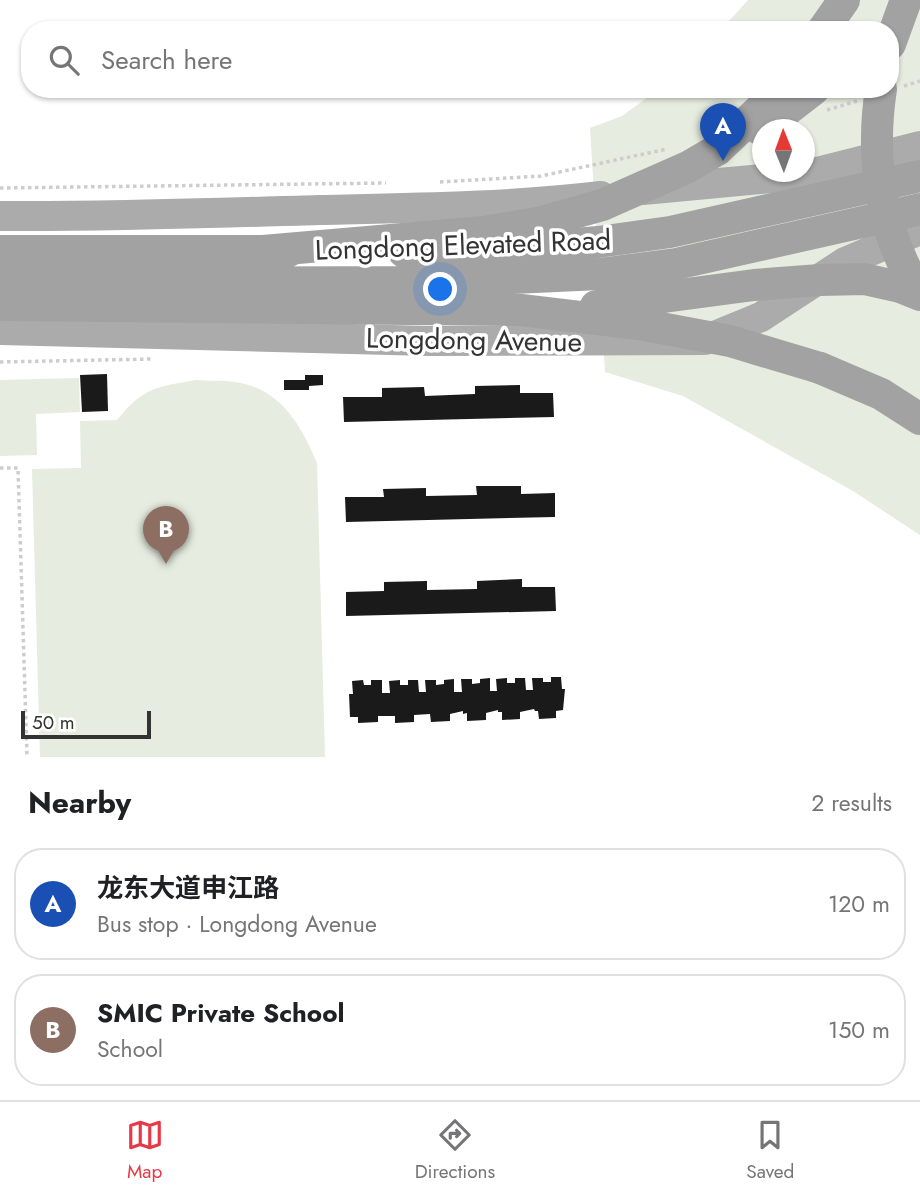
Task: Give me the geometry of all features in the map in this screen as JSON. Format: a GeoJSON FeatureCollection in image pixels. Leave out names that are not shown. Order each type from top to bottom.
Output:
{"type":"FeatureCollection","features":[{"type":"Feature","properties":{"kind":"highway"},"geometry":{"type":"LineString","coordinates":[[829,21],[844,0]]}},
{"type":"Feature","properties":{"kind":"highway"},"geometry":{"type":"LineString","coordinates":[[881,21],[900,0]]}},
{"type":"Feature","properties":{"kind":"highway"},"geometry":{"type":"LineString","coordinates":[[898,21],[906,0]]}},
{"type":"Feature","properties":{"kind":"highway"},"geometry":{"type":"LineString","coordinates":[[717,150],[771,98]]}},
{"type":"Feature","properties":{"kind":"highway"},"geometry":{"type":"LineString","coordinates":[[263,251],[484,232],[542,222],[602,205],[677,172],[774,120],[802,98]]}},
{"type":"Feature","properties":{"kind":"highway"},"geometry":{"type":"LineString","coordinates":[[879,98],[877,171],[883,210],[907,275],[920,294]]}},
{"type":"Feature","properties":{"kind":"highway","name":"Longdong Elevated Road"},"geometry":{"type":"LineString","coordinates":[[0,251],[517,249],[670,232],[920,176]]}},
{"type":"Feature","properties":{"kind":"highway","name":"Longdong Elevated Road"},"geometry":{"type":"LineString","coordinates":[[0,283],[426,282],[600,274],[676,264],[920,209]]}},
{"type":"Feature","properties":{"kind":"highway"},"geometry":{"type":"LineString","coordinates":[[0,305],[521,310],[612,305],[754,285],[864,279],[920,294]]}},
{"type":"Feature","properties":{"kind":"highway"},"geometry":{"type":"LineString","coordinates":[[521,310],[639,324],[730,341],[820,368],[881,394],[920,419]]}},
{"type":"Feature","properties":{"kind":"main road"},"geometry":{"type":"LineString","coordinates":[[0,216],[84,217],[543,203],[676,187],[805,176],[920,146]]}},
{"type":"Feature","properties":{"kind":"main road","name":"Longdong Avenue"},"geometry":{"type":"LineString","coordinates":[[0,330],[429,341],[705,340],[761,317],[845,262],[920,230]]}},
{"type":"Feature","properties":{"kind":"path"},"geometry":{"type":"LineString","coordinates":[[437,182],[541,176]]}},
{"type":"Feature","properties":{"kind":"path"},"geometry":{"type":"LineString","coordinates":[[0,188],[397,183]]}},
{"type":"Feature","properties":{"kind":"path"},"geometry":{"type":"LineString","coordinates":[[0,468],[18,468],[27,757]]}},
{"type":"Feature","properties":{"kind":"shaded area"},"geometry":{"type":"Polygon","coordinates":[[[748,0],[920,0],[920,535],[853,491],[683,396],[605,372],[590,128],[622,116],[647,98],[899,98],[899,21],[729,21],[748,0]]]}},
{"type":"Feature","properties":{"kind":"shaded area"},"geometry":{"type":"Polygon","coordinates":[[[79,378],[80,412],[36,414],[37,455],[0,456],[0,380],[79,378]]]}},
{"type":"Feature","properties":{"kind":"shaded area"},"geometry":{"type":"Polygon","coordinates":[[[196,380],[235,382],[265,392],[277,400],[296,422],[317,463],[325,757],[40,757],[32,469],[81,468],[80,421],[117,420],[135,401],[152,390],[196,380]]]}},
{"type":"Feature","properties":{"kind":"building"},"geometry":{"type":"Polygon","coordinates":[[[107,374],[108,411],[82,412],[80,375],[107,374]]]}},
{"type":"Feature","properties":{"kind":"building"},"geometry":{"type":"Polygon","coordinates":[[[305,375],[323,375],[323,385],[309,386],[309,390],[284,390],[284,380],[305,380],[305,375]]]}},
{"type":"Feature","properties":{"kind":"building"},"geometry":{"type":"Polygon","coordinates":[[[520,385],[520,393],[553,393],[554,417],[344,422],[343,397],[382,397],[382,388],[424,387],[425,396],[475,394],[475,386],[520,385]]]}},
{"type":"Feature","properties":{"kind":"building"},"geometry":{"type":"Polygon","coordinates":[[[476,486],[521,486],[521,494],[555,493],[555,517],[346,522],[345,497],[384,497],[383,489],[426,488],[426,496],[477,495],[476,486]]]}},
{"type":"Feature","properties":{"kind":"building"},"geometry":{"type":"Polygon","coordinates":[[[522,579],[522,587],[555,587],[556,611],[346,616],[346,592],[384,591],[384,582],[427,581],[427,590],[477,589],[477,581],[522,579]]]}},
{"type":"Feature","properties":{"kind":"building"},"geometry":{"type":"Polygon","coordinates":[[[551,677],[561,677],[562,689],[565,689],[563,710],[556,711],[556,718],[539,719],[538,711],[534,709],[520,712],[520,719],[502,720],[502,712],[498,710],[486,713],[486,720],[467,721],[467,713],[463,714],[463,711],[450,714],[450,721],[431,722],[430,714],[414,715],[414,722],[395,723],[395,716],[378,716],[378,722],[358,723],[358,717],[350,717],[349,694],[353,694],[352,681],[363,680],[364,685],[371,685],[371,680],[382,680],[382,693],[390,693],[389,681],[400,680],[400,685],[408,685],[408,680],[418,680],[419,692],[426,692],[425,680],[436,680],[436,685],[444,684],[444,680],[454,679],[454,692],[462,692],[461,679],[472,679],[472,684],[480,683],[480,679],[490,678],[490,691],[497,691],[496,679],[507,678],[507,683],[515,683],[515,678],[525,678],[526,690],[533,690],[532,678],[543,678],[543,682],[551,682],[551,677]]]}},
{"type":"Feature","properties":{"kind":"place","name":"龙东大道申江路"},"geometry":{"type":"Point","coordinates":[723,161]}},
{"type":"Feature","properties":{"kind":"place","name":"SMIC Private School"},"geometry":{"type":"Point","coordinates":[166,564]}}]}
